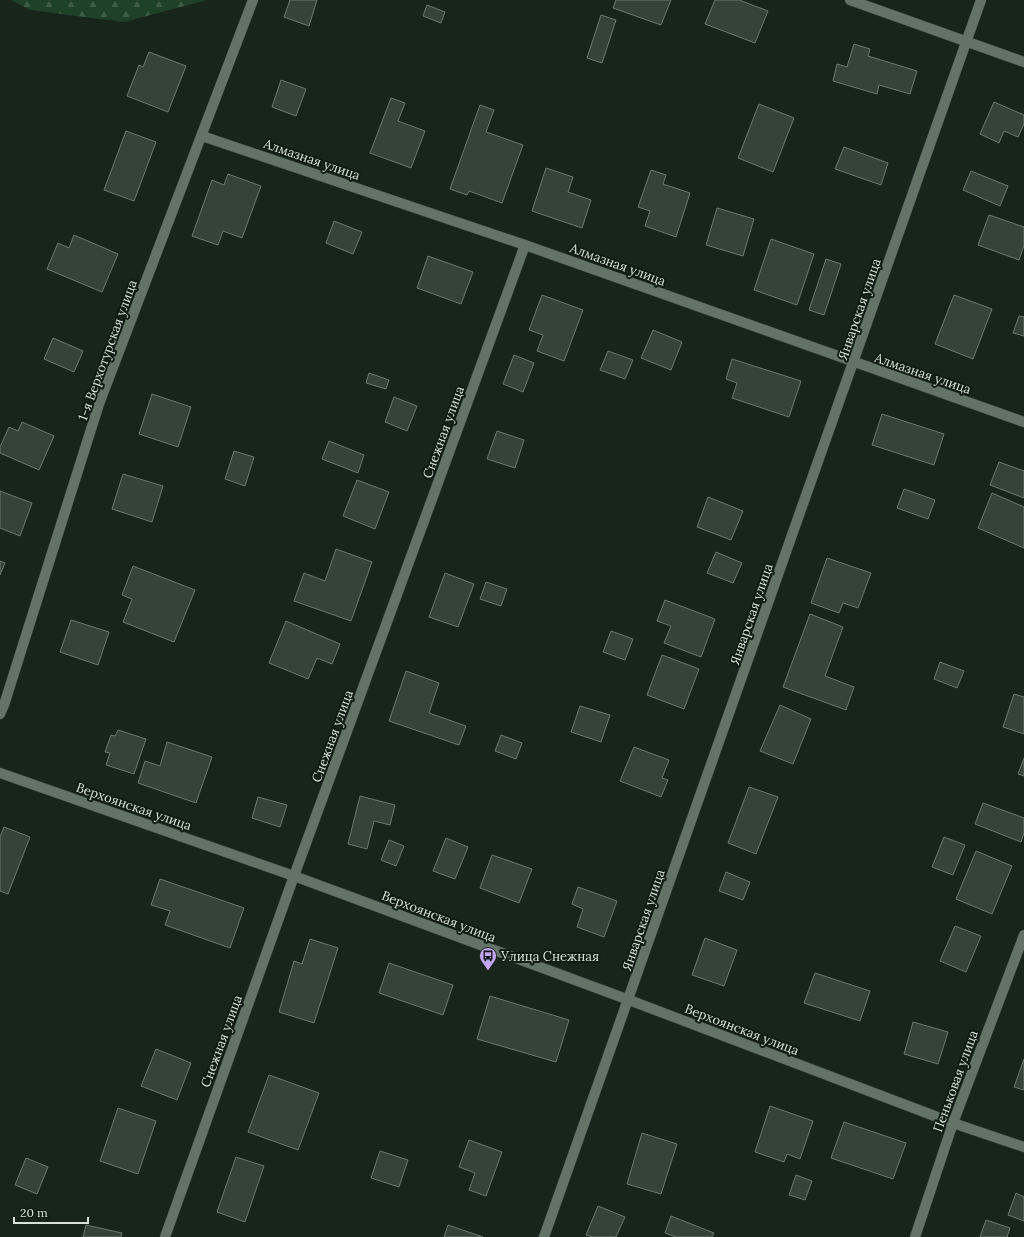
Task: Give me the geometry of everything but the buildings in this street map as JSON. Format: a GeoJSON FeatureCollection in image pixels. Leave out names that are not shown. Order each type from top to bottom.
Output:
{"type":"FeatureCollection","features":[{"type":"Feature","properties":{"kind":"street","name":"1-я Верхотурская улица"},"geometry":{"type":"LineString","coordinates":[[0,714],[99,404],[253,0]]}},
{"type":"Feature","properties":{"kind":"street"},"geometry":{"type":"LineString","coordinates":[[850,0],[1024,62]]}},
{"type":"Feature","properties":{"kind":"street","name":"Январская улица"},"geometry":{"type":"LineString","coordinates":[[544,1237],[981,0]]}},
{"type":"Feature","properties":{"kind":"street","name":"Алмазная улица"},"geometry":{"type":"LineString","coordinates":[[202,136],[525,245],[854,363],[1024,422]]}},
{"type":"Feature","properties":{"kind":"street","name":"Снежная улица"},"geometry":{"type":"LineString","coordinates":[[165,1237],[294,876],[525,245]]}},
{"type":"Feature","properties":{"kind":"street","name":"Верхоянская улица"},"geometry":{"type":"LineString","coordinates":[[0,773],[294,876],[953,1123],[1024,1147]]}},
{"type":"Feature","properties":{"kind":"street","name":"Пеньковая улица"},"geometry":{"type":"LineString","coordinates":[[915,1237],[953,1123],[1024,935]]}},
{"type":"Feature","properties":{"kind":"green space"},"geometry":{"type":"Polygon","coordinates":[[[11,0],[207,0],[124,22],[30,10],[11,0]]]}},
{"type":"Feature","properties":{"kind":"place","name":"Улица Снежная"},"geometry":{"type":"Point","coordinates":[488,971]}}]}
